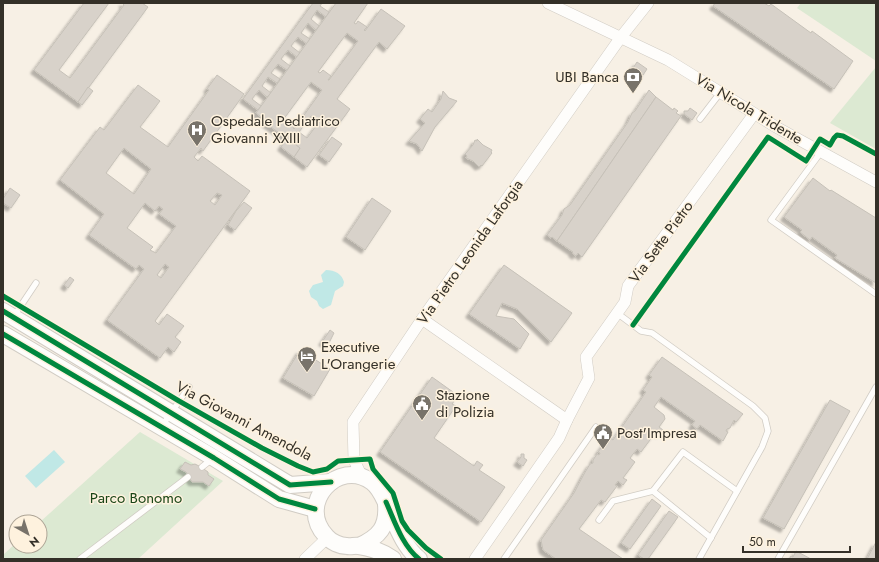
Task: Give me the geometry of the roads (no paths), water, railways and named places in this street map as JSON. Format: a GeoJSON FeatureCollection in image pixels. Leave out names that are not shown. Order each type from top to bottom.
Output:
{"type":"FeatureCollection","features":[{"type":"Feature","properties":{"kind":"main road","name":"Via Giovanni Amendola"},"geometry":{"type":"LineString","coordinates":[[8,314],[290,485],[331,482],[340,477],[351,475],[362,477]]}},
{"type":"Feature","properties":{"kind":"main road"},"geometry":{"type":"LineString","coordinates":[[3,334],[162,427],[208,462],[279,499],[315,509]]}},
{"type":"Feature","properties":{"kind":"main road"},"geometry":{"type":"LineString","coordinates":[[362,477],[372,482],[381,491],[411,553],[419,559]]}},
{"type":"Feature","properties":{"kind":"main road"},"geometry":{"type":"LineString","coordinates":[[331,482],[323,489],[318,498],[315,509],[316,519],[320,529],[327,538],[336,543],[347,546],[359,546],[383,552],[393,559]]}},
{"type":"Feature","properties":{"kind":"main road"},"geometry":{"type":"LineString","coordinates":[[359,546],[370,541],[379,533],[384,524],[386,502]]}},
{"type":"Feature","properties":{"kind":"street","name":"Via Nicola Tridente"},"geometry":{"type":"LineString","coordinates":[[548,3],[668,60],[754,114],[876,182]]}},
{"type":"Feature","properties":{"kind":"street","name":"Via Pietro Leonida Laforgia"},"geometry":{"type":"LineString","coordinates":[[362,477],[354,460],[353,422],[422,319],[621,37],[648,3]]}},
{"type":"Feature","properties":{"kind":"street","name":"Via Sette Pietro"},"geometry":{"type":"LineString","coordinates":[[475,559],[559,438],[589,378],[586,356],[625,302],[628,286],[754,114]]}},
{"type":"Feature","properties":{"kind":"street"},"geometry":{"type":"LineString","coordinates":[[422,319],[567,420]]}},
{"type":"Feature","properties":{"kind":"street"},"geometry":{"type":"LineString","coordinates":[[305,559],[327,538]]}},
{"type":"Feature","properties":{"kind":"lane"},"geometry":{"type":"LineString","coordinates":[[700,119],[720,93]]}},
{"type":"Feature","properties":{"kind":"lane"},"geometry":{"type":"LineString","coordinates":[[821,152],[771,220],[876,294]]}},
{"type":"Feature","properties":{"kind":"lane"},"geometry":{"type":"LineString","coordinates":[[8,314],[36,283]]}},
{"type":"Feature","properties":{"kind":"lane"},"geometry":{"type":"LineString","coordinates":[[617,313],[641,331],[652,333],[753,406],[765,418],[768,431],[762,447],[699,559]]}},
{"type":"Feature","properties":{"kind":"lane"},"geometry":{"type":"LineString","coordinates":[[162,427],[189,387]]}},
{"type":"Feature","properties":{"kind":"lane"},"geometry":{"type":"LineString","coordinates":[[778,559],[876,387]]}},
{"type":"Feature","properties":{"kind":"lane"},"geometry":{"type":"LineString","coordinates":[[504,559],[596,427]]}},
{"type":"Feature","properties":{"kind":"lane"},"geometry":{"type":"LineString","coordinates":[[599,520],[613,501],[653,491],[683,452],[737,491]]}},
{"type":"Feature","properties":{"kind":"lane"},"geometry":{"type":"LineString","coordinates":[[80,559],[188,477]]}},
{"type":"Feature","properties":{"kind":"lane"},"geometry":{"type":"LineString","coordinates":[[653,491],[710,538]]}},
{"type":"Feature","properties":{"kind":"water"},"geometry":{"type":"Polygon","coordinates":[[[326,270],[338,273],[344,282],[343,286],[335,291],[331,305],[323,309],[319,306],[317,301],[311,297],[309,291],[313,285],[323,282],[321,275],[326,270]]]}},
{"type":"Feature","properties":{"kind":"water"},"geometry":{"type":"Polygon","coordinates":[[[54,450],[65,462],[36,488],[25,476],[54,450]]]}},
{"type":"Feature","properties":{"kind":"place","name":"UBI Banca"},"geometry":{"type":"Point","coordinates":[633,94]}},
{"type":"Feature","properties":{"kind":"place","name":"Ospedale Pediatrico Giovanni XXIII"},"geometry":{"type":"Point","coordinates":[197,147]}},
{"type":"Feature","properties":{"kind":"place","name":"Executive L'Orangerie"},"geometry":{"type":"Point","coordinates":[307,373]}},
{"type":"Feature","properties":{"kind":"place","name":"Stazione di Polizia"},"geometry":{"type":"Point","coordinates":[422,421]}},
{"type":"Feature","properties":{"kind":"place","name":"Post'Impresa"},"geometry":{"type":"Point","coordinates":[603,450]}},
{"type":"Feature","properties":{"kind":"park label","name":"Parco Bonomo"},"geometry":{"type":"Point","coordinates":[136,498]}}]}
